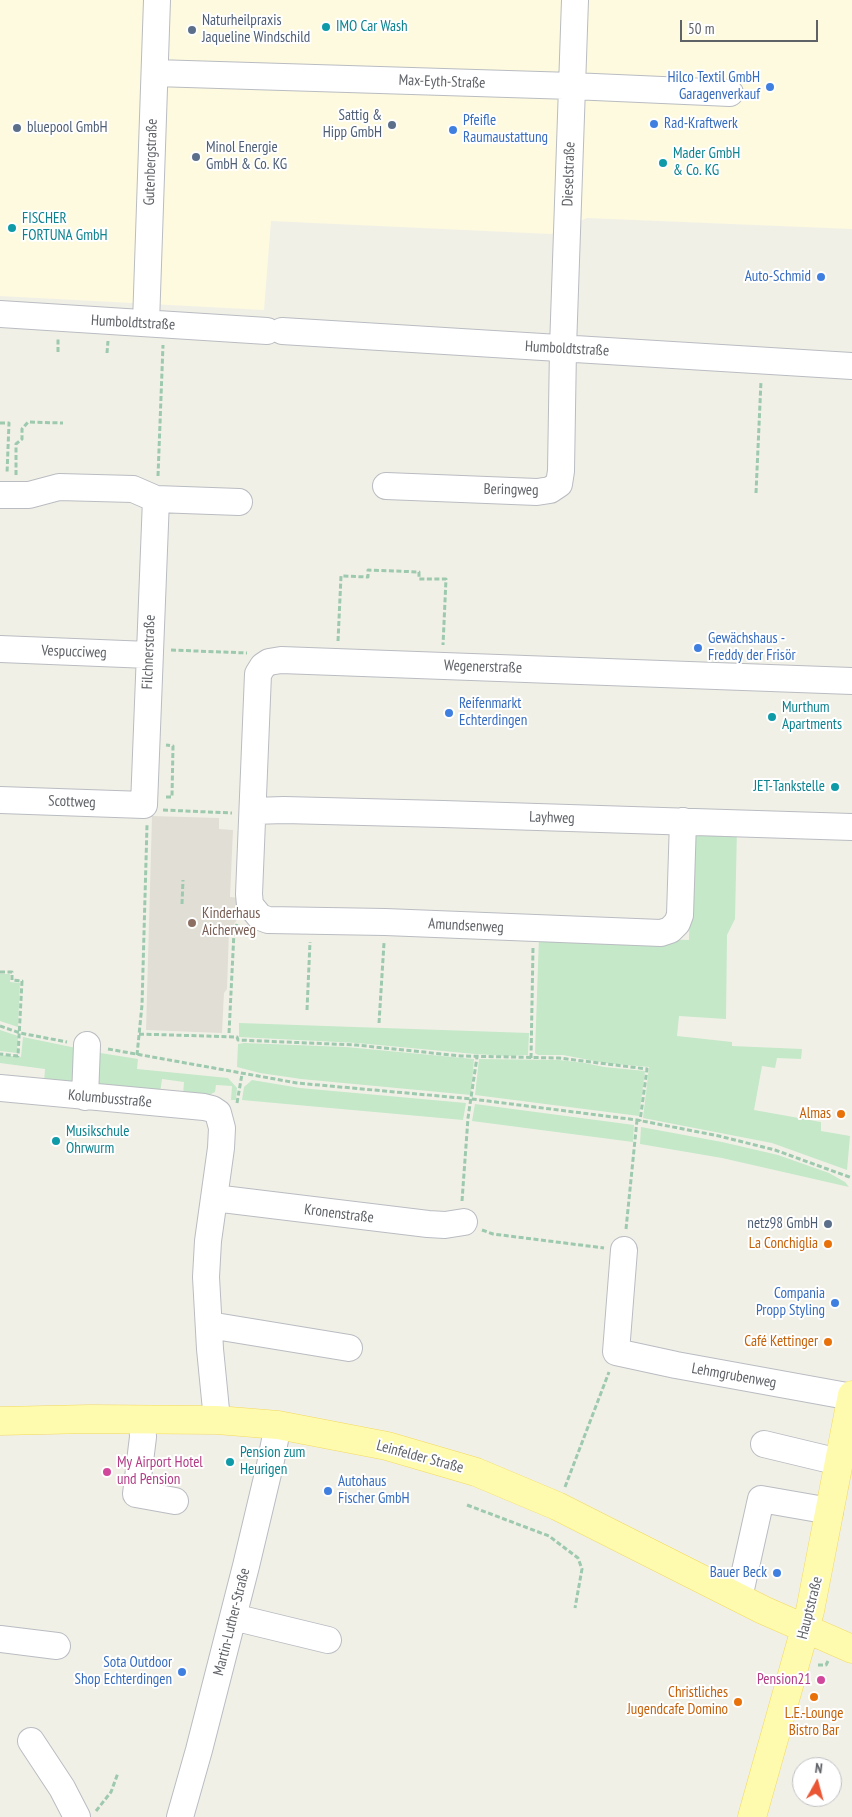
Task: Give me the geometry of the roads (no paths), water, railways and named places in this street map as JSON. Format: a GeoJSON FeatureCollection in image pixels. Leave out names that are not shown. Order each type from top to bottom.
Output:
{"type":"FeatureCollection","features":[{"type":"Feature","properties":{"kind":"main road","name":"Hauptstraße"},"geometry":{"type":"LineString","coordinates":[[752,1817],[806,1629],[830,1511],[842,1473],[852,1396]]}},
{"type":"Feature","properties":{"kind":"main road","name":"Leinfelder Straße"},"geometry":{"type":"LineString","coordinates":[[0,1421],[217,1420],[278,1425],[387,1446],[476,1472],[558,1506],[739,1598],[852,1649]]}},
{"type":"Feature","properties":{"kind":"street","name":"Gutenbergstraße"},"geometry":{"type":"LineString","coordinates":[[155,324],[155,74],[157,0]]}},
{"type":"Feature","properties":{"kind":"street","name":"Dieselstraße"},"geometry":{"type":"LineString","coordinates":[[563,348],[575,0]]}},
{"type":"Feature","properties":{"kind":"street","name":"Max-Eyth-Straße"},"geometry":{"type":"LineString","coordinates":[[155,74],[572,86],[730,93]]}},
{"type":"Feature","properties":{"kind":"street","name":"Humboldtstraße"},"geometry":{"type":"LineString","coordinates":[[0,314],[852,366]]}},
{"type":"Feature","properties":{"kind":"street","name":"Beringweg"},"geometry":{"type":"LineString","coordinates":[[386,486],[538,492],[550,490],[558,484],[561,471],[563,348]]}},
{"type":"Feature","properties":{"kind":"street"},"geometry":{"type":"LineString","coordinates":[[7,495],[29,495],[59,487],[133,490],[156,499],[239,502]]}},
{"type":"Feature","properties":{"kind":"street","name":"Filchnerstraße"},"geometry":{"type":"LineString","coordinates":[[144,805],[156,499]]}},
{"type":"Feature","properties":{"kind":"street","name":"Vespucciweg"},"geometry":{"type":"LineString","coordinates":[[0,650],[149,655]]}},
{"type":"Feature","properties":{"kind":"street","name":"Wegenerstraße"},"geometry":{"type":"LineString","coordinates":[[253,811],[256,689],[258,674],[263,666],[269,662],[281,660],[338,661],[852,681]]}},
{"type":"Feature","properties":{"kind":"street","name":"Scottweg"},"geometry":{"type":"LineString","coordinates":[[0,800],[144,805]]}},
{"type":"Feature","properties":{"kind":"street","name":"Layhweg"},"geometry":{"type":"LineString","coordinates":[[253,811],[284,810],[852,827]]}},
{"type":"Feature","properties":{"kind":"street","name":"Amundsenweg"},"geometry":{"type":"LineString","coordinates":[[253,811],[250,905],[260,917],[268,920],[385,922],[661,933],[670,930],[677,923],[680,915],[683,821]]}},
{"type":"Feature","properties":{"kind":"street"},"geometry":{"type":"LineString","coordinates":[[85,1097],[87,1045]]}},
{"type":"Feature","properties":{"kind":"street","name":"Kolumbusstraße"},"geometry":{"type":"LineString","coordinates":[[0,1088],[212,1109],[218,1113],[222,1128],[214,1198]]}},
{"type":"Feature","properties":{"kind":"street"},"geometry":{"type":"LineString","coordinates":[[214,1198],[207,1258],[208,1325],[217,1420]]}},
{"type":"Feature","properties":{"kind":"street","name":"Kronenstraße"},"geometry":{"type":"LineString","coordinates":[[214,1198],[428,1224],[445,1225],[464,1222]]}},
{"type":"Feature","properties":{"kind":"street","name":"Lehmgrubenweg"},"geometry":{"type":"LineString","coordinates":[[624,1250],[616,1352],[676,1365],[852,1396]]}},
{"type":"Feature","properties":{"kind":"street"},"geometry":{"type":"LineString","coordinates":[[208,1325],[349,1348]]}},
{"type":"Feature","properties":{"kind":"street"},"geometry":{"type":"LineString","coordinates":[[142,1419],[143,1437],[136,1494],[175,1501]]}},
{"type":"Feature","properties":{"kind":"street","name":"Martin-Luther-Straße"},"geometry":{"type":"LineString","coordinates":[[180,1817],[202,1741],[233,1617],[278,1425]]}},
{"type":"Feature","properties":{"kind":"street"},"geometry":{"type":"LineString","coordinates":[[764,1444],[842,1473]]}},
{"type":"Feature","properties":{"kind":"street"},"geometry":{"type":"LineString","coordinates":[[739,1598],[761,1499],[830,1511]]}},
{"type":"Feature","properties":{"kind":"street"},"geometry":{"type":"LineString","coordinates":[[233,1617],[328,1640]]}},
{"type":"Feature","properties":{"kind":"street"},"geometry":{"type":"LineString","coordinates":[[0,1639],[57,1646]]}},
{"type":"Feature","properties":{"kind":"street"},"geometry":{"type":"LineString","coordinates":[[31,1741],[62,1788],[85,1816]]}},
{"type":"Feature","properties":{"kind":"place","name":"IMO Car Wash"},"geometry":{"type":"Point","coordinates":[326,27]}},
{"type":"Feature","properties":{"kind":"place","name":"Naturheilpraxis Jaqueline Windschild"},"geometry":{"type":"Point","coordinates":[192,30]}},
{"type":"Feature","properties":{"kind":"place","name":"Hilco Textil GmbH Garagenverkauf"},"geometry":{"type":"Point","coordinates":[770,87]}},
{"type":"Feature","properties":{"kind":"place","name":"Rad-Kraftwerk"},"geometry":{"type":"Point","coordinates":[654,124]}},
{"type":"Feature","properties":{"kind":"place","name":"Sattig & Hipp GmbH"},"geometry":{"type":"Point","coordinates":[392,125]}},
{"type":"Feature","properties":{"kind":"place","name":"bluepool GmbH"},"geometry":{"type":"Point","coordinates":[17,128]}},
{"type":"Feature","properties":{"kind":"place","name":"Pfeifle Raumaustattung"},"geometry":{"type":"Point","coordinates":[453,130]}},
{"type":"Feature","properties":{"kind":"place","name":"Minol Energie GmbH & Co. KG"},"geometry":{"type":"Point","coordinates":[196,157]}},
{"type":"Feature","properties":{"kind":"place","name":"Mader GmbH & Co. KG"},"geometry":{"type":"Point","coordinates":[663,163]}},
{"type":"Feature","properties":{"kind":"place","name":"FISCHER FORTUNA GmbH"},"geometry":{"type":"Point","coordinates":[12,228]}},
{"type":"Feature","properties":{"kind":"place","name":"Auto-Schmid"},"geometry":{"type":"Point","coordinates":[821,277]}},
{"type":"Feature","properties":{"kind":"place","name":"Gewächshaus - Freddy der Frisör"},"geometry":{"type":"Point","coordinates":[698,648]}},
{"type":"Feature","properties":{"kind":"place","name":"Reifenmarkt Echterdingen"},"geometry":{"type":"Point","coordinates":[449,713]}},
{"type":"Feature","properties":{"kind":"place","name":"Murthum Apartments"},"geometry":{"type":"Point","coordinates":[772,717]}},
{"type":"Feature","properties":{"kind":"place","name":"JET-Tankstelle"},"geometry":{"type":"Point","coordinates":[835,787]}},
{"type":"Feature","properties":{"kind":"place","name":"Kinderhaus Aicherweg"},"geometry":{"type":"Point","coordinates":[192,923]}},
{"type":"Feature","properties":{"kind":"place","name":"Almas"},"geometry":{"type":"Point","coordinates":[841,1114]}},
{"type":"Feature","properties":{"kind":"place","name":"Musikschule Ohrwurm"},"geometry":{"type":"Point","coordinates":[56,1141]}},
{"type":"Feature","properties":{"kind":"place","name":"netz98 GmbH"},"geometry":{"type":"Point","coordinates":[828,1224]}},
{"type":"Feature","properties":{"kind":"place","name":"La Conchiglia"},"geometry":{"type":"Point","coordinates":[828,1244]}},
{"type":"Feature","properties":{"kind":"place","name":"Compania Propp Styling"},"geometry":{"type":"Point","coordinates":[835,1303]}},
{"type":"Feature","properties":{"kind":"place","name":"Café Kettinger"},"geometry":{"type":"Point","coordinates":[828,1342]}},
{"type":"Feature","properties":{"kind":"place","name":"Pension zum Heurigen"},"geometry":{"type":"Point","coordinates":[230,1462]}},
{"type":"Feature","properties":{"kind":"place","name":"My Airport Hotel und Pension"},"geometry":{"type":"Point","coordinates":[107,1472]}},
{"type":"Feature","properties":{"kind":"place","name":"Autohaus Fischer GmbH"},"geometry":{"type":"Point","coordinates":[328,1491]}},
{"type":"Feature","properties":{"kind":"place","name":"Bauer Beck"},"geometry":{"type":"Point","coordinates":[777,1573]}},
{"type":"Feature","properties":{"kind":"place","name":"Sota Outdoor Shop Echterdingen"},"geometry":{"type":"Point","coordinates":[182,1672]}},
{"type":"Feature","properties":{"kind":"place","name":"Pension21"},"geometry":{"type":"Point","coordinates":[821,1680]}},
{"type":"Feature","properties":{"kind":"place","name":"L.E.-Lounge Bistro Bar"},"geometry":{"type":"Point","coordinates":[814,1697]}},
{"type":"Feature","properties":{"kind":"place","name":"Christliches Jugendcafe Domino"},"geometry":{"type":"Point","coordinates":[738,1702]}}]}
